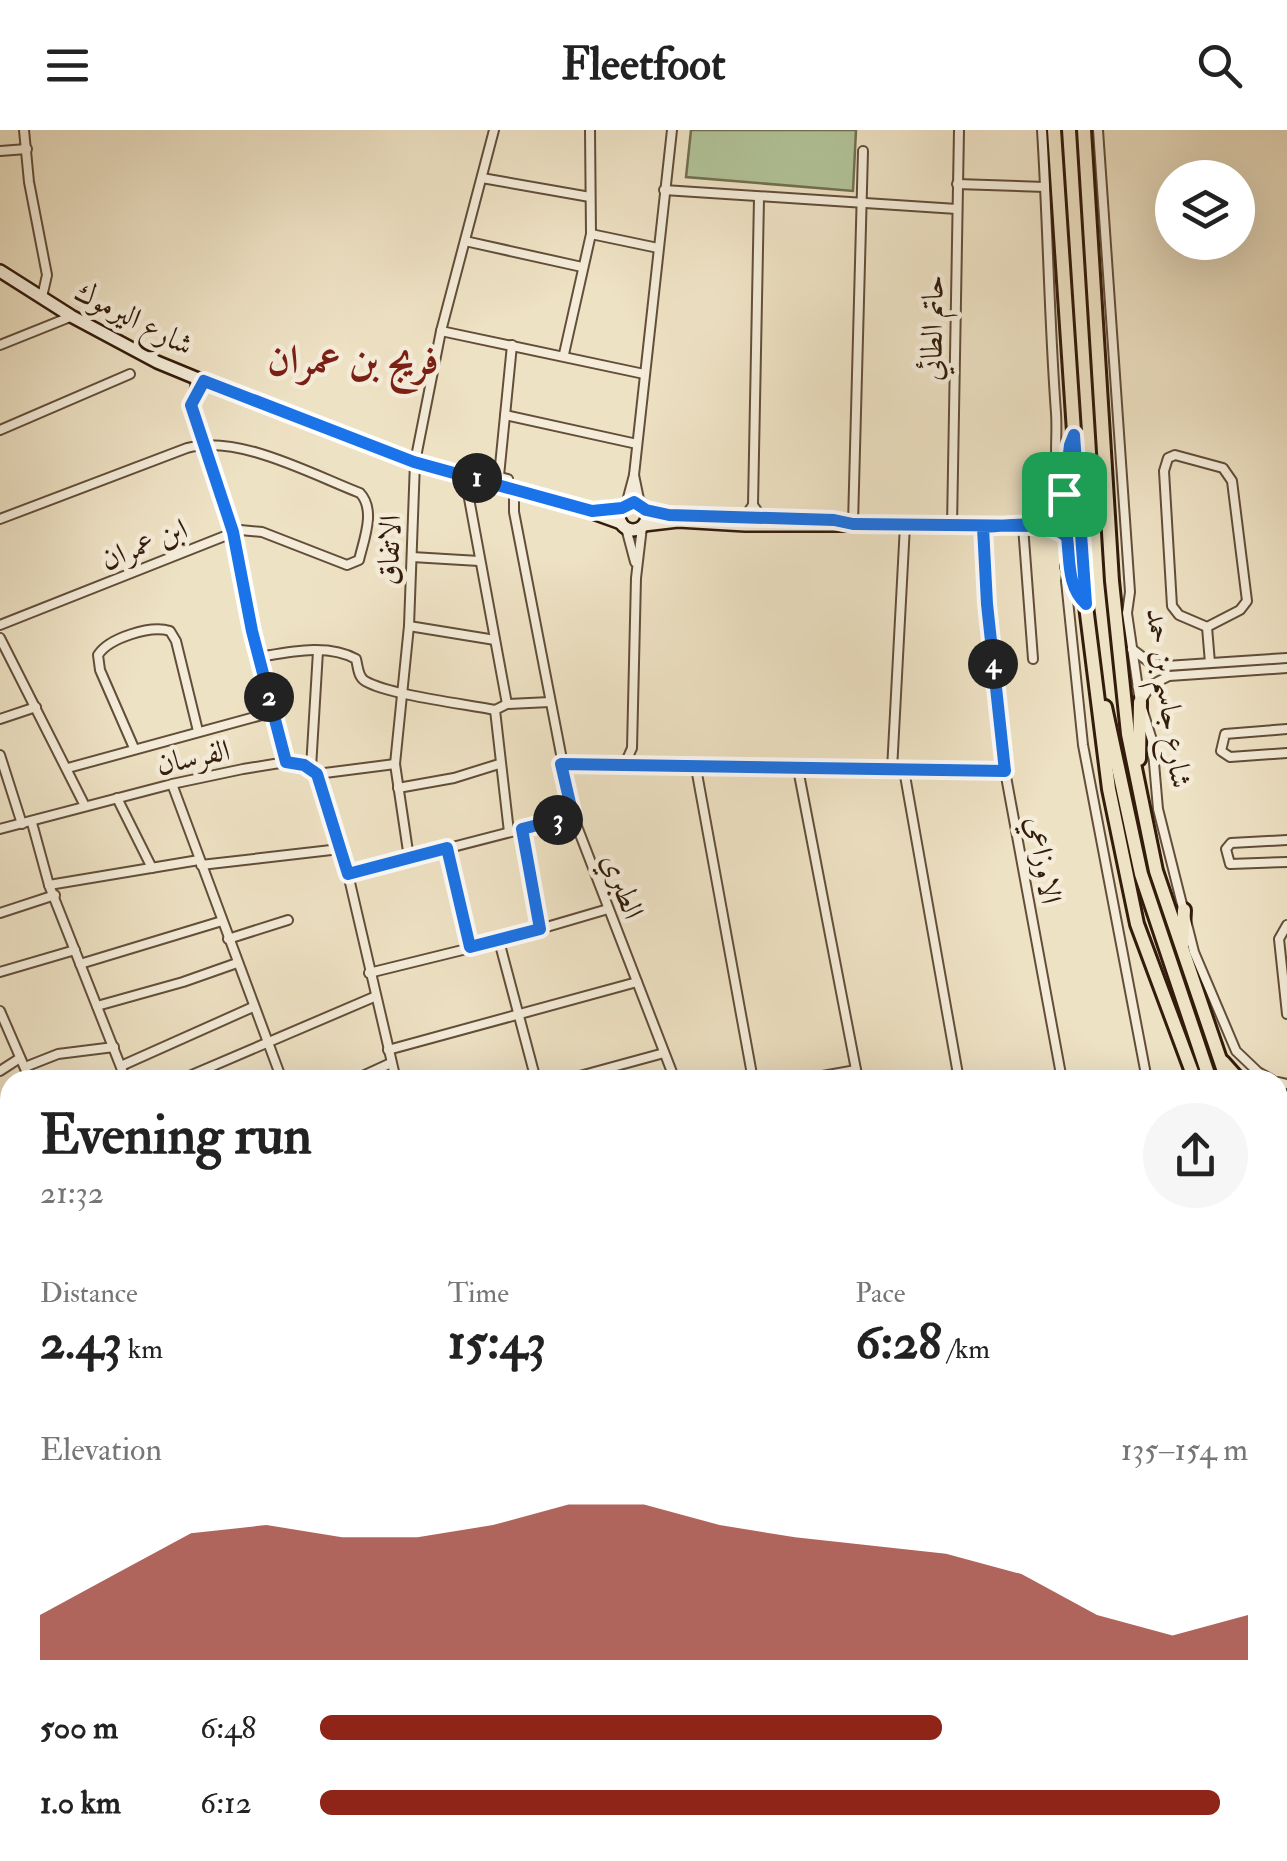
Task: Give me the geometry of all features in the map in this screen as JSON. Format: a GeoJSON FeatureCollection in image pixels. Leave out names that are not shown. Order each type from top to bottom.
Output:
{"type":"FeatureCollection","features":[{"type":"Feature","properties":{"kind":"main road"},"geometry":{"type":"LineString","coordinates":[[1054,130],[1086,604],[1112,807],[1126,878],[1149,956],[1191,1070]]}},
{"type":"Feature","properties":{"kind":"main road","name":"شارع جاسم بن حمد"},"geometry":{"type":"LineString","coordinates":[[1084,130],[1120,682],[1156,871],[1223,1070]]}},
{"type":"Feature","properties":{"kind":"main road"},"geometry":{"type":"LineString","coordinates":[[1065,502],[1074,435]]}},
{"type":"Feature","properties":{"kind":"main road"},"geometry":{"type":"LineString","coordinates":[[1068,566],[1076,594],[1086,604]]}},
{"type":"Feature","properties":{"kind":"main road"},"geometry":{"type":"LineString","coordinates":[[1112,581],[1127,613]]}},
{"type":"Feature","properties":{"kind":"main road"},"geometry":{"type":"LineString","coordinates":[[1092,662],[1141,874],[1207,1070]]}},
{"type":"Feature","properties":{"kind":"main road"},"geometry":{"type":"LineString","coordinates":[[1140,702],[1140,801]]}},
{"type":"Feature","properties":{"kind":"main road"},"geometry":{"type":"LineString","coordinates":[[1181,954],[1184,910]]}},
{"type":"Feature","properties":{"kind":"main road"},"geometry":{"type":"LineString","coordinates":[[1149,956],[1151,984],[1181,1070]]}},
{"type":"Feature","properties":{"kind":"main road"},"geometry":{"type":"LineString","coordinates":[[1218,1057],[1230,1070]]}},
{"type":"Feature","properties":{"kind":"street"},"geometry":{"type":"LineString","coordinates":[[24,130],[29,182],[46,270],[37,295]]}},
{"type":"Feature","properties":{"kind":"street","name":"الاتفاق"},"geometry":{"type":"LineString","coordinates":[[408,858],[395,764],[409,626],[414,462],[441,331],[494,130]]}},
{"type":"Feature","properties":{"kind":"street"},"geometry":{"type":"LineString","coordinates":[[564,354],[591,234],[590,130]]}},
{"type":"Feature","properties":{"kind":"street"},"geometry":{"type":"LineString","coordinates":[[636,567],[623,525],[633,507],[672,130]]}},
{"type":"Feature","properties":{"kind":"street","name":"حاتم الطائي"},"geometry":{"type":"LineString","coordinates":[[952,526],[959,130]]}},
{"type":"Feature","properties":{"kind":"street"},"geometry":{"type":"LineString","coordinates":[[1042,130],[1057,424],[1055,462],[1065,502],[1072,659],[1083,745],[1146,1070]]}},
{"type":"Feature","properties":{"kind":"street","name":"شارع جاسم بن حمد"},"geometry":{"type":"LineString","coordinates":[[1098,130],[1130,592],[1127,613],[1140,702],[1152,740],[1162,825],[1194,952],[1236,1051],[1256,1070]]}},
{"type":"Feature","properties":{"kind":"street"},"geometry":{"type":"LineString","coordinates":[[0,151],[26,149]]}},
{"type":"Feature","properties":{"kind":"street"},"geometry":{"type":"LineString","coordinates":[[853,524],[863,151]]}},
{"type":"Feature","properties":{"kind":"street"},"geometry":{"type":"LineString","coordinates":[[482,178],[590,197]]}},
{"type":"Feature","properties":{"kind":"street"},"geometry":{"type":"LineString","coordinates":[[957,184],[1046,187]]}},
{"type":"Feature","properties":{"kind":"street"},"geometry":{"type":"LineString","coordinates":[[664,190],[956,209]]}},
{"type":"Feature","properties":{"kind":"street"},"geometry":{"type":"LineString","coordinates":[[744,518],[753,505],[759,198]]}},
{"type":"Feature","properties":{"kind":"street"},"geometry":{"type":"LineString","coordinates":[[591,234],[658,248]]}},
{"type":"Feature","properties":{"kind":"street"},"geometry":{"type":"LineString","coordinates":[[466,241],[582,267]]}},
{"type":"Feature","properties":{"kind":"street","name":"شارع اليرموك"},"geometry":{"type":"LineString","coordinates":[[0,272],[71,316],[200,380],[414,462],[512,484],[634,530],[668,521],[1037,526]]}},
{"type":"Feature","properties":{"kind":"street"},"geometry":{"type":"LineString","coordinates":[[0,345],[71,316]]}},
{"type":"Feature","properties":{"kind":"street"},"geometry":{"type":"LineString","coordinates":[[441,331],[644,374]]}},
{"type":"Feature","properties":{"kind":"street","name":"الطبري"},"geometry":{"type":"LineString","coordinates":[[512,345],[505,415],[512,484],[561,764],[573,816],[671,1070]]}},
{"type":"Feature","properties":{"kind":"street"},"geometry":{"type":"LineString","coordinates":[[0,430],[130,374]]}},
{"type":"Feature","properties":{"kind":"street"},"geometry":{"type":"LineString","coordinates":[[200,380],[191,405],[233,532],[286,762]]}},
{"type":"Feature","properties":{"kind":"street"},"geometry":{"type":"LineString","coordinates":[[505,415],[637,444]]}},
{"type":"Feature","properties":{"kind":"street"},"geometry":{"type":"LineString","coordinates":[[0,519],[204,444]]}},
{"type":"Feature","properties":{"kind":"street","name":"ابن عمران"},"geometry":{"type":"LineString","coordinates":[[0,625],[233,532],[262,532],[348,565],[355,564],[369,510],[360,493],[237,446],[204,444]]}},
{"type":"Feature","properties":{"kind":"street"},"geometry":{"type":"LineString","coordinates":[[1175,455],[1224,468],[1232,481],[1247,600],[1240,610],[1207,627],[1179,615],[1172,606],[1164,471],[1168,458],[1175,455]]}},
{"type":"Feature","properties":{"kind":"street"},"geometry":{"type":"LineString","coordinates":[[477,471],[512,484]]}},
{"type":"Feature","properties":{"kind":"street"},"geometry":{"type":"LineString","coordinates":[[468,493],[507,704]]}},
{"type":"Feature","properties":{"kind":"street"},"geometry":{"type":"LineString","coordinates":[[1037,526],[1057,520],[1065,502]]}},
{"type":"Feature","properties":{"kind":"street"},"geometry":{"type":"LineString","coordinates":[[753,505],[762,518]]}},
{"type":"Feature","properties":{"kind":"street"},"geometry":{"type":"LineString","coordinates":[[625,764],[632,748],[636,567],[643,526],[633,507]]}},
{"type":"Feature","properties":{"kind":"street","name":"شارع اليرموك"},"geometry":{"type":"LineString","coordinates":[[592,511],[633,507],[669,515],[853,524]]}},
{"type":"Feature","properties":{"kind":"street"},"geometry":{"type":"LineString","coordinates":[[892,770],[905,525]]}},
{"type":"Feature","properties":{"kind":"street"},"geometry":{"type":"LineString","coordinates":[[1022,526],[1032,659]]}},
{"type":"Feature","properties":{"kind":"street"},"geometry":{"type":"LineString","coordinates":[[1037,526],[1055,528],[1067,537]]}},
{"type":"Feature","properties":{"kind":"street","name":"الاوزاعي"},"geometry":{"type":"LineString","coordinates":[[983,527],[1005,771],[1060,1070]]}},
{"type":"Feature","properties":{"kind":"street"},"geometry":{"type":"LineString","coordinates":[[412,556],[480,561]]}},
{"type":"Feature","properties":{"kind":"street"},"geometry":{"type":"LineString","coordinates":[[409,626],[496,640]]}},
{"type":"Feature","properties":{"kind":"street"},"geometry":{"type":"LineString","coordinates":[[1207,627],[1210,668]]}},
{"type":"Feature","properties":{"kind":"street"},"geometry":{"type":"LineString","coordinates":[[134,748],[100,670],[98,655],[104,645],[159,628],[170,631],[176,641],[198,731]]}},
{"type":"Feature","properties":{"kind":"street"},"geometry":{"type":"LineString","coordinates":[[0,638],[86,806]]}},
{"type":"Feature","properties":{"kind":"street"},"geometry":{"type":"LineString","coordinates":[[1132,649],[1157,664],[1287,668]]}},
{"type":"Feature","properties":{"kind":"street"},"geometry":{"type":"LineString","coordinates":[[259,657],[318,651],[351,656],[365,681],[494,710],[507,704],[550,702]]}},
{"type":"Feature","properties":{"kind":"street"},"geometry":{"type":"LineString","coordinates":[[318,651],[314,771],[348,874],[393,1070]]}},
{"type":"Feature","properties":{"kind":"street"},"geometry":{"type":"LineString","coordinates":[[1140,702],[1148,688],[1162,678],[1287,658]]}},
{"type":"Feature","properties":{"kind":"street"},"geometry":{"type":"LineString","coordinates":[[0,719],[36,707]]}},
{"type":"Feature","properties":{"kind":"street"},"geometry":{"type":"LineString","coordinates":[[494,710],[508,832]]}},
{"type":"Feature","properties":{"kind":"street"},"geometry":{"type":"LineString","coordinates":[[68,768],[273,712]]}},
{"type":"Feature","properties":{"kind":"street"},"geometry":{"type":"LineString","coordinates":[[1287,730],[1225,734],[1220,745],[1230,756],[1287,754]]}},
{"type":"Feature","properties":{"kind":"street"},"geometry":{"type":"LineString","coordinates":[[632,748],[643,765]]}},
{"type":"Feature","properties":{"kind":"street"},"geometry":{"type":"LineString","coordinates":[[0,755],[122,1070]]}},
{"type":"Feature","properties":{"kind":"street","name":"الفرسان"},"geometry":{"type":"LineString","coordinates":[[0,830],[172,784],[286,762],[314,771],[395,764]]}},
{"type":"Feature","properties":{"kind":"street"},"geometry":{"type":"LineString","coordinates":[[398,788],[454,778],[500,764]]}},
{"type":"Feature","properties":{"kind":"street"},"geometry":{"type":"LineString","coordinates":[[561,764],[1005,771]]}},
{"type":"Feature","properties":{"kind":"street"},"geometry":{"type":"LineString","coordinates":[[696,768],[751,1070]]}},
{"type":"Feature","properties":{"kind":"street"},"geometry":{"type":"LineString","coordinates":[[798,768],[856,1070]]}},
{"type":"Feature","properties":{"kind":"street"},"geometry":{"type":"LineString","coordinates":[[904,770],[957,1070]]}},
{"type":"Feature","properties":{"kind":"street"},"geometry":{"type":"LineString","coordinates":[[172,784],[278,1070]]}},
{"type":"Feature","properties":{"kind":"street"},"geometry":{"type":"LineString","coordinates":[[117,798],[152,868]]}},
{"type":"Feature","properties":{"kind":"street"},"geometry":{"type":"LineString","coordinates":[[348,874],[573,816]]}},
{"type":"Feature","properties":{"kind":"street"},"geometry":{"type":"LineString","coordinates":[[522,829],[540,929]]}},
{"type":"Feature","properties":{"kind":"street"},"geometry":{"type":"LineString","coordinates":[[1287,840],[1231,843],[1226,849],[1230,864],[1287,862]]}},
{"type":"Feature","properties":{"kind":"street"},"geometry":{"type":"LineString","coordinates":[[447,848],[470,947]]}},
{"type":"Feature","properties":{"kind":"street"},"geometry":{"type":"LineString","coordinates":[[50,885],[200,862],[340,849]]}},
{"type":"Feature","properties":{"kind":"street"},"geometry":{"type":"LineString","coordinates":[[0,912],[54,895]]}},
{"type":"Feature","properties":{"kind":"street"},"geometry":{"type":"LineString","coordinates":[[369,973],[608,909]]}},
{"type":"Feature","properties":{"kind":"street"},"geometry":{"type":"LineString","coordinates":[[228,939],[288,920]]}},
{"type":"Feature","properties":{"kind":"street"},"geometry":{"type":"LineString","coordinates":[[80,964],[222,921]]}},
{"type":"Feature","properties":{"kind":"street"},"geometry":{"type":"LineString","coordinates":[[1287,925],[1280,939],[1287,1014]]}},
{"type":"Feature","properties":{"kind":"street"},"geometry":{"type":"LineString","coordinates":[[499,941],[534,1070]]}},
{"type":"Feature","properties":{"kind":"street"},"geometry":{"type":"LineString","coordinates":[[0,972],[75,950]]}},
{"type":"Feature","properties":{"kind":"street"},"geometry":{"type":"LineString","coordinates":[[97,1006],[237,963]]}},
{"type":"Feature","properties":{"kind":"street"},"geometry":{"type":"LineString","coordinates":[[388,1050],[636,982]]}},
{"type":"Feature","properties":{"kind":"street"},"geometry":{"type":"LineString","coordinates":[[214,1070],[374,997]]}},
{"type":"Feature","properties":{"kind":"street"},"geometry":{"type":"LineString","coordinates":[[121,1066],[253,1007]]}},
{"type":"Feature","properties":{"kind":"street"},"geometry":{"type":"LineString","coordinates":[[0,1011],[26,1070]]}},
{"type":"Feature","properties":{"kind":"street"},"geometry":{"type":"LineString","coordinates":[[0,1070],[58,1054],[114,1047]]}},
{"type":"Feature","properties":{"kind":"street"},"geometry":{"type":"LineString","coordinates":[[602,1070],[664,1053]]}},
{"type":"Feature","properties":{"kind":"street"},"geometry":{"type":"LineString","coordinates":[[375,1070],[391,1062]]}},
{"type":"Feature","properties":{"kind":"green space"},"geometry":{"type":"Polygon","coordinates":[[[691,130],[856,130],[853,191],[686,177],[691,130]]]}},
{"type":"Feature","properties":{"kind":"district","name":"فريج بن عمران"},"geometry":{"type":"Point","coordinates":[353,359]}},
{"type":"Feature","properties":{"kind":"route"},"geometry":{"type":"LineString","coordinates":[[204,381],[414,462],[592,511],[622,508],[634,502],[646,510],[669,515],[834,520],[853,524],[1037,526],[1062,515],[1066,508],[1064,494],[1074,435],[1086,604],[1076,594],[1068,566],[1067,537],[1057,529],[983,527],[1005,771],[561,764],[573,816],[522,829],[540,929],[470,947],[447,848],[348,874],[317,774],[304,765],[286,762],[252,631],[233,532],[191,405],[204,381]]}}]}
